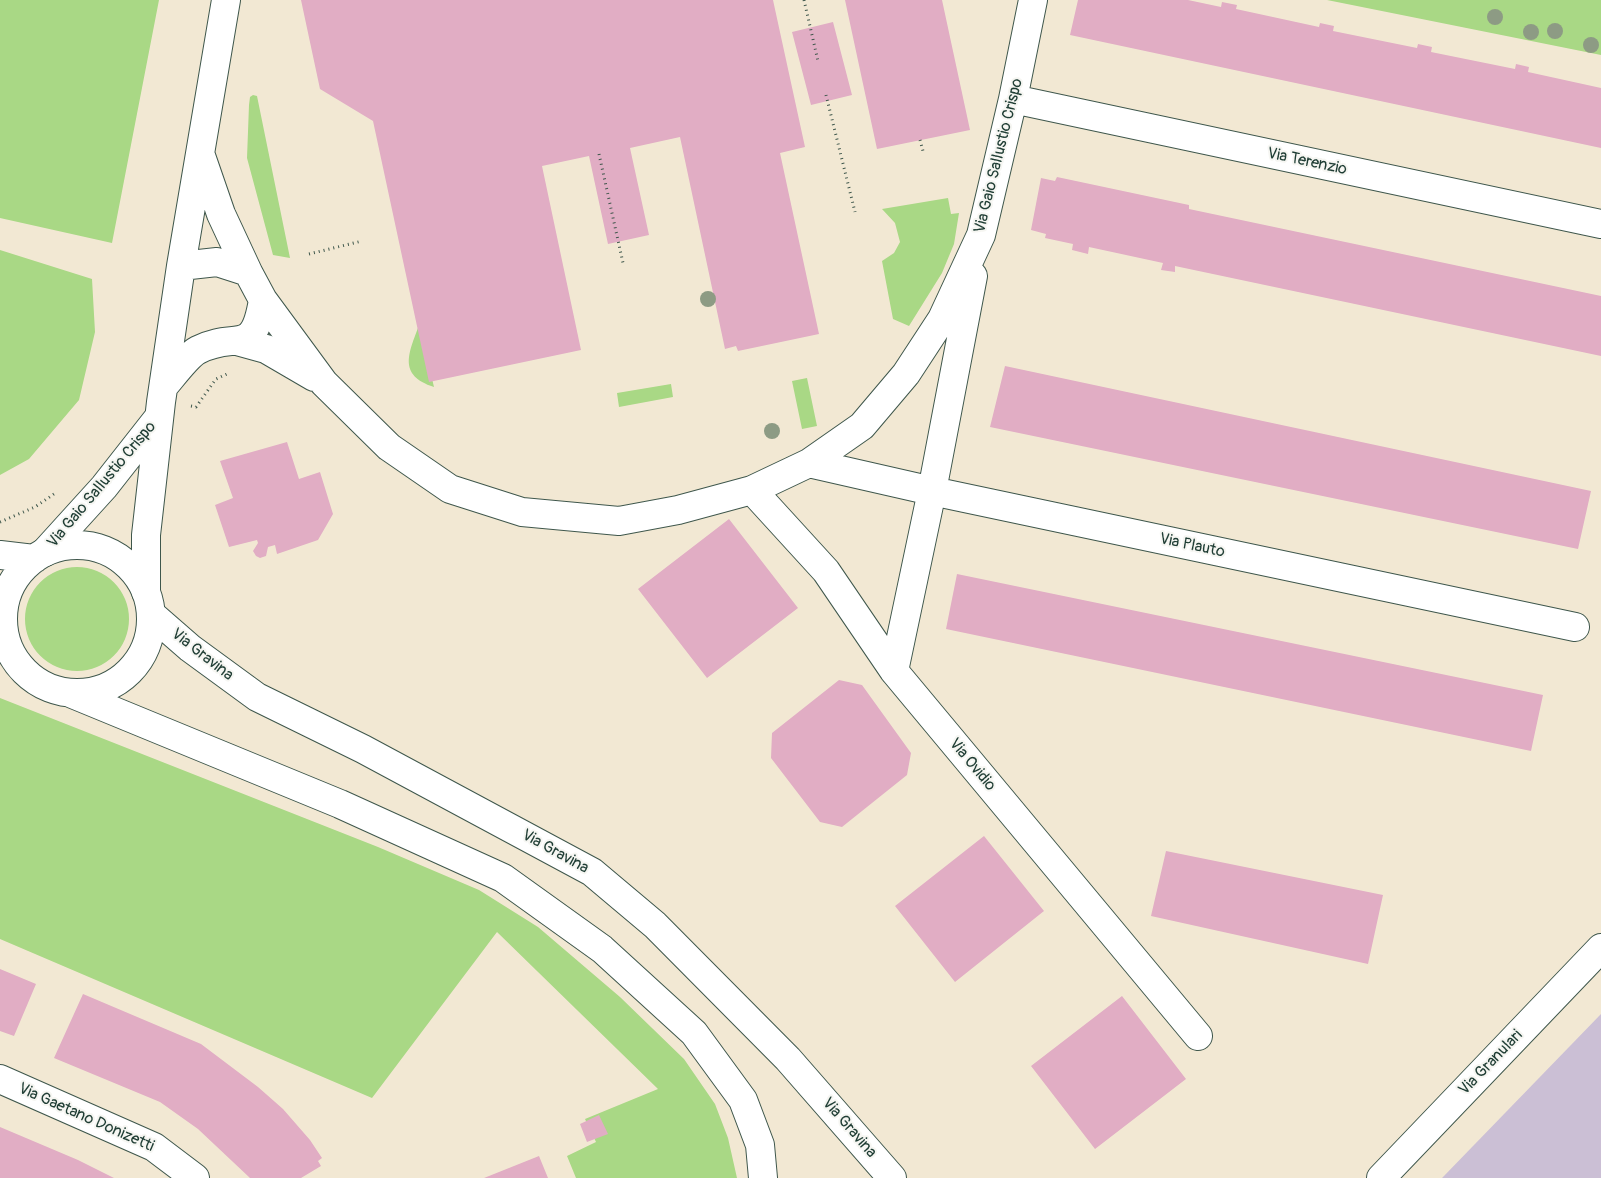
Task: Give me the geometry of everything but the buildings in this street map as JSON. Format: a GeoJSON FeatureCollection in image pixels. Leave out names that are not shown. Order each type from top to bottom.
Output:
{"type":"FeatureCollection","features":[{"type":"Feature","properties":{"kind":"street","name":"Via Gaio Sallustio Crispo"},"geometry":{"type":"LineString","coordinates":[[149,603],[146,535],[161,402],[181,266],[226,0]]}},
{"type":"Feature","properties":{"kind":"street","name":"Via Gaio Sallustio Crispo"},"geometry":{"type":"LineString","coordinates":[[200,153],[221,214],[263,300],[324,383],[389,447],[450,489],[522,512],[619,521],[678,510],[752,490],[809,462],[862,426],[906,374],[942,318],[981,235],[1013,100],[1034,0]]}},
{"type":"Feature","properties":{"kind":"street","name":"Via Terenzio"},"geometry":{"type":"LineString","coordinates":[[1013,100],[1601,224]]}},
{"type":"Feature","properties":{"kind":"street"},"geometry":{"type":"LineString","coordinates":[[894,671],[932,491],[981,235]]}},
{"type":"Feature","properties":{"kind":"street"},"geometry":{"type":"LineString","coordinates":[[181,266],[217,262],[248,272]]}},
{"type":"Feature","properties":{"kind":"street","name":"Via Gaio Sallustio Crispo"},"geometry":{"type":"LineString","coordinates":[[40,555],[104,488],[197,350],[237,341],[252,335],[259,324],[263,300]]}},
{"type":"Feature","properties":{"kind":"street","name":"Via Gaio Sallustio Crispo"},"geometry":{"type":"LineString","coordinates":[[237,341],[266,349],[324,383]]}},
{"type":"Feature","properties":{"kind":"street","name":"Via Plauto"},"geometry":{"type":"LineString","coordinates":[[809,462],[932,491],[1575,628]]}},
{"type":"Feature","properties":{"kind":"street","name":"Via Ovidio"},"geometry":{"type":"LineString","coordinates":[[752,490],[826,571],[894,671],[1198,1036]]}},
{"type":"Feature","properties":{"kind":"street"},"geometry":{"type":"LineString","coordinates":[[0,555],[40,555],[63,547],[82,546],[108,552],[131,568],[149,603],[147,645],[134,667],[115,683],[108,686],[94,691],[70,693]]}},
{"type":"Feature","properties":{"kind":"street"},"geometry":{"type":"LineString","coordinates":[[30,677],[15,660],[6,641],[3,620],[6,597],[17,576],[40,555]]}},
{"type":"Feature","properties":{"kind":"street","name":"Via Gravina"},"geometry":{"type":"LineString","coordinates":[[149,603],[190,648],[257,697],[363,749],[592,872],[655,925],[788,1058],[892,1178]]}},
{"type":"Feature","properties":{"kind":"street"},"geometry":{"type":"LineString","coordinates":[[0,669],[30,677],[49,688],[70,693],[340,804],[503,878],[602,949],[694,1033],[743,1100],[760,1145],[763,1178]]}},
{"type":"Feature","properties":{"kind":"street","name":"Via Granulari"},"geometry":{"type":"LineString","coordinates":[[1381,1178],[1601,948]]}},
{"type":"Feature","properties":{"kind":"street","name":"Via Gaetano Donizetti"},"geometry":{"type":"LineString","coordinates":[[0,1079],[154,1147],[195,1178]]}},
{"type":"Feature","properties":{"kind":"path"},"geometry":{"type":"LineString","coordinates":[[804,0],[818,61]]}},
{"type":"Feature","properties":{"kind":"path"},"geometry":{"type":"LineString","coordinates":[[826,95],[856,212]]}},
{"type":"Feature","properties":{"kind":"path"},"geometry":{"type":"LineString","coordinates":[[920,140],[922,151]]}},
{"type":"Feature","properties":{"kind":"path"},"geometry":{"type":"LineString","coordinates":[[599,154],[623,262]]}},
{"type":"Feature","properties":{"kind":"path"},"geometry":{"type":"LineString","coordinates":[[309,254],[362,242]]}},
{"type":"Feature","properties":{"kind":"path"},"geometry":{"type":"LineString","coordinates":[[161,402],[196,407],[216,378],[234,371]]}},
{"type":"Feature","properties":{"kind":"path"},"geometry":{"type":"LineString","coordinates":[[0,522],[36,507],[60,491]]}},
{"type":"Feature","properties":{"kind":"shaded area"},"geometry":{"type":"Polygon","coordinates":[[[1601,1014],[1601,1178],[1442,1178],[1601,1014]]]}},
{"type":"Feature","properties":{"kind":"green space"},"geometry":{"type":"Polygon","coordinates":[[[0,0],[159,0],[112,243],[0,218],[0,0]]]}},
{"type":"Feature","properties":{"kind":"green space"},"geometry":{"type":"Polygon","coordinates":[[[1327,0],[1601,0],[1601,55],[1327,0]]]}},
{"type":"Feature","properties":{"kind":"green space"},"geometry":{"type":"Polygon","coordinates":[[[253,95],[257,96],[290,258],[273,255],[247,158],[249,105],[250,97],[253,95]]]}},
{"type":"Feature","properties":{"kind":"green space"},"geometry":{"type":"Polygon","coordinates":[[[948,198],[951,214],[959,213],[954,244],[942,273],[909,326],[893,319],[882,261],[894,253],[900,242],[895,223],[882,209],[948,198]]]}},
{"type":"Feature","properties":{"kind":"green space"},"geometry":{"type":"Polygon","coordinates":[[[0,250],[92,279],[95,332],[79,400],[29,459],[0,475],[0,250]]]}},
{"type":"Feature","properties":{"kind":"green space"},"geometry":{"type":"Polygon","coordinates":[[[419,325],[434,387],[422,382],[410,369],[410,354],[419,325]]]}},
{"type":"Feature","properties":{"kind":"green space"},"geometry":{"type":"Polygon","coordinates":[[[807,378],[817,426],[802,429],[792,381],[807,378]]]}},
{"type":"Feature","properties":{"kind":"green space"},"geometry":{"type":"Polygon","coordinates":[[[671,384],[673,397],[619,407],[617,393],[671,384]]]}},
{"type":"Feature","properties":{"kind":"green space"},"geometry":{"type":"Polygon","coordinates":[[[77,567],[97,571],[106,575],[114,582],[121,590],[125,599],[129,619],[125,639],[121,648],[114,656],[106,663],[97,667],[77,671],[57,667],[48,663],[40,656],[33,648],[29,639],[25,619],[29,599],[33,590],[40,582],[48,575],[57,571],[77,567]]]}},
{"type":"Feature","properties":{"kind":"green space"},"geometry":{"type":"Polygon","coordinates":[[[0,698],[378,847],[479,890],[538,927],[620,997],[684,1059],[715,1104],[728,1138],[737,1178],[576,1178],[567,1156],[596,1142],[585,1119],[658,1089],[497,932],[372,1098],[0,939],[0,698]]]}}]}
